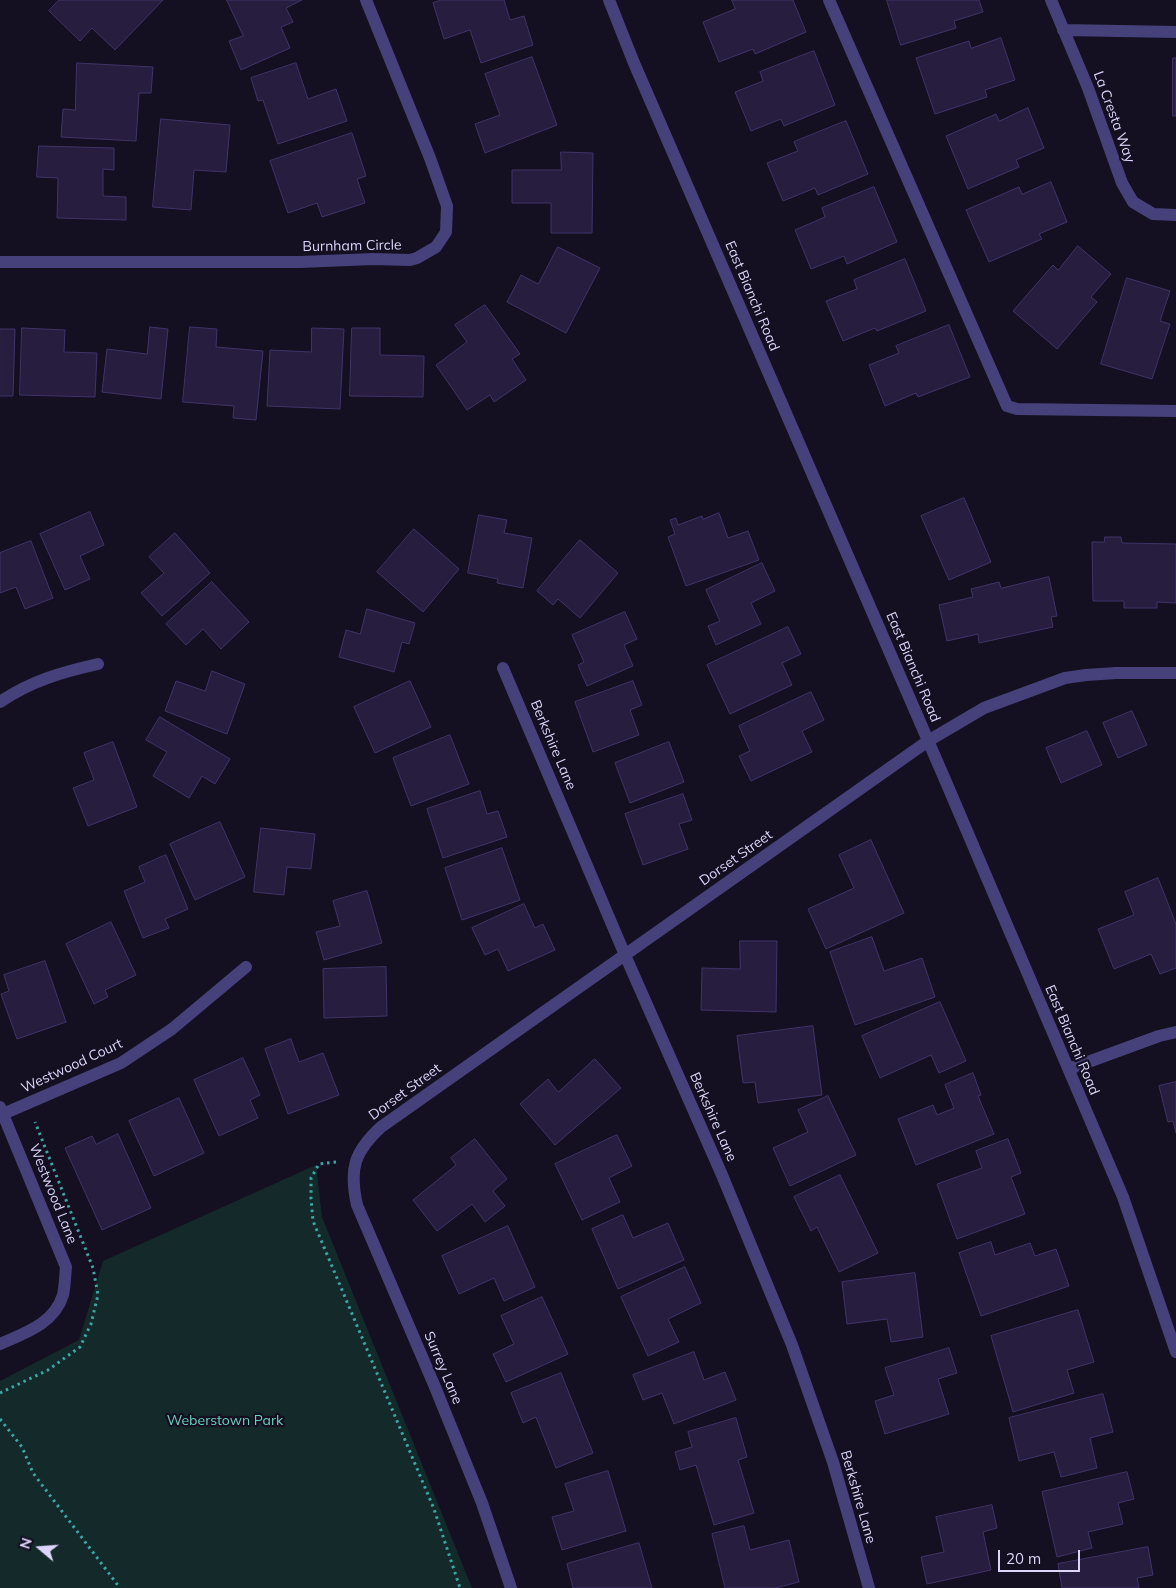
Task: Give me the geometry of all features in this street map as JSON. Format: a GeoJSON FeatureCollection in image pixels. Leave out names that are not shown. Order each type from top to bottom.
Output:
{"type":"FeatureCollection","features":[{"type":"Feature","properties":{"kind":"street","name":"Burnham Circle"},"geometry":{"type":"LineString","coordinates":[[0,262],[410,260],[418,258],[436,247],[446,232],[447,206],[430,158],[366,0]]}},
{"type":"Feature","properties":{"kind":"street","name":"East Bianchi Road"},"geometry":{"type":"LineString","coordinates":[[609,0],[642,81],[1123,1197],[1176,1352]]}},
{"type":"Feature","properties":{"kind":"street"},"geometry":{"type":"LineString","coordinates":[[829,0],[1007,406],[1016,410],[1176,411]]}},
{"type":"Feature","properties":{"kind":"street","name":"La Cresta Way"},"geometry":{"type":"LineString","coordinates":[[1051,0],[1088,88],[1122,183],[1134,202],[1153,214],[1176,215]]}},
{"type":"Feature","properties":{"kind":"street"},"geometry":{"type":"LineString","coordinates":[[1063,30],[1176,32]]}},
{"type":"Feature","properties":{"kind":"street"},"geometry":{"type":"LineString","coordinates":[[0,702],[13,693],[57,673],[98,664]]}},
{"type":"Feature","properties":{"kind":"street","name":"Berkshire Lane"},"geometry":{"type":"LineString","coordinates":[[503,668],[625,955],[722,1175],[792,1345],[833,1462],[869,1588]]}},
{"type":"Feature","properties":{"kind":"street","name":"Dorset Street"},"geometry":{"type":"LineString","coordinates":[[356,1160],[366,1141],[381,1127],[928,741],[984,708],[1065,678],[1086,675],[1176,673]]}},
{"type":"Feature","properties":{"kind":"street","name":"Westwood Court"},"geometry":{"type":"LineString","coordinates":[[2,1111],[121,1063],[172,1029],[246,967]]}},
{"type":"Feature","properties":{"kind":"street"},"geometry":{"type":"LineString","coordinates":[[1069,1069],[1159,1036],[1176,1032]]}},
{"type":"Feature","properties":{"kind":"street","name":"Westwood Lane"},"geometry":{"type":"LineString","coordinates":[[0,1344],[33,1330],[51,1317],[63,1295],[66,1267],[2,1111]]}},
{"type":"Feature","properties":{"kind":"street","name":"Surrey Lane"},"geometry":{"type":"LineString","coordinates":[[356,1160],[352,1184],[357,1205],[435,1387],[482,1503],[511,1588]]}},
{"type":"Feature","properties":{"kind":"path"},"geometry":{"type":"LineString","coordinates":[[356,1160],[319,1164],[311,1178],[310,1199],[313,1221],[434,1509],[460,1588]]}},
{"type":"Feature","properties":{"kind":"path"},"geometry":{"type":"LineString","coordinates":[[0,1419],[22,1447],[33,1473],[120,1588]]}},
{"type":"Feature","properties":{"kind":"green space","name":"Weberstown Park"},"geometry":{"type":"Polygon","coordinates":[[[316,1165],[322,1217],[472,1588],[0,1588],[0,1381],[79,1340],[103,1261],[316,1165]]]}},
{"type":"Feature","properties":{"kind":"building"},"geometry":{"type":"Polygon","coordinates":[[[59,0],[163,0],[115,50],[92,28],[80,41],[49,11],[59,0]]]}},
{"type":"Feature","properties":{"kind":"building"},"geometry":{"type":"Polygon","coordinates":[[[227,0],[302,0],[286,8],[293,22],[281,27],[290,48],[241,70],[229,41],[243,36],[227,0]]]}},
{"type":"Feature","properties":{"kind":"building"},"geometry":{"type":"Polygon","coordinates":[[[442,0],[504,0],[510,20],[524,16],[533,45],[481,63],[470,30],[444,39],[433,3],[442,0]]]}},
{"type":"Feature","properties":{"kind":"building"},"geometry":{"type":"Polygon","coordinates":[[[732,0],[793,0],[806,32],[755,54],[753,49],[719,62],[703,22],[735,9],[732,0]]]}},
{"type":"Feature","properties":{"kind":"building"},"geometry":{"type":"Polygon","coordinates":[[[887,0],[979,0],[983,12],[954,21],[956,28],[901,45],[887,0]]]}},
{"type":"Feature","properties":{"kind":"building"},"geometry":{"type":"Polygon","coordinates":[[[1001,38],[1015,80],[985,90],[987,97],[935,114],[916,58],[969,41],[971,48],[1001,38]]]}},
{"type":"Feature","properties":{"kind":"building"},"geometry":{"type":"Polygon","coordinates":[[[814,51],[835,105],[784,126],[781,119],[751,131],[735,92],[763,81],[760,72],[814,51]]]}},
{"type":"Feature","properties":{"kind":"building"},"geometry":{"type":"Polygon","coordinates":[[[532,57],[557,125],[485,153],[475,124],[500,115],[485,74],[532,57]]]}},
{"type":"Feature","properties":{"kind":"building"},"geometry":{"type":"Polygon","coordinates":[[[1173,58],[1176,58],[1176,116],[1173,116],[1173,58]]]}},
{"type":"Feature","properties":{"kind":"building"},"geometry":{"type":"Polygon","coordinates":[[[77,63],[153,67],[151,93],[139,93],[136,141],[61,137],[63,109],[75,110],[77,63]]]}},
{"type":"Feature","properties":{"kind":"building"},"geometry":{"type":"Polygon","coordinates":[[[296,63],[308,99],[336,89],[347,121],[278,144],[263,100],[258,101],[251,78],[296,63]]]}},
{"type":"Feature","properties":{"kind":"building"},"geometry":{"type":"Polygon","coordinates":[[[1028,108],[1044,148],[1016,160],[1019,167],[968,189],[946,136],[996,114],[999,121],[1028,108]]]}},
{"type":"Feature","properties":{"kind":"building"},"geometry":{"type":"Polygon","coordinates":[[[161,119],[230,125],[226,172],[194,170],[191,210],[153,207],[161,119]]]}},
{"type":"Feature","properties":{"kind":"building"},"geometry":{"type":"Polygon","coordinates":[[[846,121],[868,174],[818,195],[815,188],[783,201],[767,163],[798,151],[794,142],[846,121]]]}},
{"type":"Feature","properties":{"kind":"building"},"geometry":{"type":"Polygon","coordinates":[[[352,133],[366,176],[357,179],[365,203],[322,217],[317,203],[288,213],[270,161],[352,133]]]}},
{"type":"Feature","properties":{"kind":"building"},"geometry":{"type":"Polygon","coordinates":[[[39,146],[114,148],[114,170],[103,169],[103,196],[126,197],[126,220],[57,218],[58,178],[37,177],[39,146]]]}},
{"type":"Feature","properties":{"kind":"building"},"geometry":{"type":"Polygon","coordinates":[[[561,152],[593,153],[592,233],[551,233],[551,203],[512,203],[512,170],[561,170],[561,152]]]}},
{"type":"Feature","properties":{"kind":"building"},"geometry":{"type":"Polygon","coordinates":[[[1051,182],[1067,222],[1039,234],[1042,239],[989,262],[966,210],[1019,187],[1022,194],[1051,182]]]}},
{"type":"Feature","properties":{"kind":"building"},"geometry":{"type":"Polygon","coordinates":[[[874,187],[897,242],[847,264],[844,256],[811,269],[795,230],[825,217],[822,208],[874,187]]]}},
{"type":"Feature","properties":{"kind":"building"},"geometry":{"type":"Polygon","coordinates":[[[1078,246],[1111,274],[1091,297],[1097,302],[1057,349],[1013,311],[1053,265],[1058,270],[1078,246]]]}},
{"type":"Feature","properties":{"kind":"building"},"geometry":{"type":"Polygon","coordinates":[[[558,247],[600,268],[566,333],[507,302],[521,275],[538,284],[558,247]]]}},
{"type":"Feature","properties":{"kind":"building"},"geometry":{"type":"Polygon","coordinates":[[[905,259],[926,311],[877,331],[875,328],[843,341],[826,301],[857,289],[854,280],[905,259]]]}},
{"type":"Feature","properties":{"kind":"building"},"geometry":{"type":"Polygon","coordinates":[[[1127,278],[1170,291],[1160,321],[1170,324],[1152,379],[1101,364],[1127,278]]]}},
{"type":"Feature","properties":{"kind":"building"},"geometry":{"type":"Polygon","coordinates":[[[485,305],[520,354],[512,359],[526,380],[494,402],[490,395],[467,410],[436,365],[467,342],[455,325],[485,305]]]}},
{"type":"Feature","properties":{"kind":"building"},"geometry":{"type":"Polygon","coordinates":[[[949,325],[970,377],[918,397],[916,393],[885,406],[869,365],[899,353],[896,346],[949,325]]]}},
{"type":"Feature","properties":{"kind":"building"},"geometry":{"type":"Polygon","coordinates":[[[150,327],[168,329],[161,399],[102,392],[107,349],[147,354],[150,327]]]}},
{"type":"Feature","properties":{"kind":"building"},"geometry":{"type":"Polygon","coordinates":[[[190,327],[217,329],[216,347],[263,351],[256,420],[233,418],[234,406],[183,402],[190,327]]]}},
{"type":"Feature","properties":{"kind":"building"},"geometry":{"type":"Polygon","coordinates":[[[22,328],[65,330],[64,352],[97,353],[95,397],[20,395],[22,328]]]}},
{"type":"Feature","properties":{"kind":"building"},"geometry":{"type":"Polygon","coordinates":[[[312,328],[344,329],[340,409],[267,406],[270,350],[311,352],[312,328]]]}},
{"type":"Feature","properties":{"kind":"building"},"geometry":{"type":"Polygon","coordinates":[[[352,328],[380,328],[380,355],[424,356],[423,397],[350,396],[352,328]]]}},
{"type":"Feature","properties":{"kind":"building"},"geometry":{"type":"Polygon","coordinates":[[[0,329],[15,329],[13,396],[0,396],[0,329]]]}},
{"type":"Feature","properties":{"kind":"building"},"geometry":{"type":"Polygon","coordinates":[[[964,498],[991,562],[949,580],[921,516],[964,498]]]}},
{"type":"Feature","properties":{"kind":"building"},"geometry":{"type":"Polygon","coordinates":[[[90,512],[104,545],[80,556],[90,579],[65,590],[40,534],[90,512]]]}},
{"type":"Feature","properties":{"kind":"building"},"geometry":{"type":"Polygon","coordinates":[[[719,513],[728,538],[748,531],[759,560],[686,586],[668,537],[675,534],[670,520],[676,518],[678,525],[702,516],[703,519],[719,513]]]}},
{"type":"Feature","properties":{"kind":"building"},"geometry":{"type":"Polygon","coordinates":[[[479,515],[507,520],[504,533],[532,538],[523,588],[497,583],[498,579],[468,573],[479,515]]]}},
{"type":"Feature","properties":{"kind":"building"},"geometry":{"type":"Polygon","coordinates":[[[414,529],[459,569],[423,612],[377,572],[414,529]]]}},
{"type":"Feature","properties":{"kind":"building"},"geometry":{"type":"Polygon","coordinates":[[[175,533],[210,573],[162,616],[141,593],[164,573],[149,557],[175,533]]]}},
{"type":"Feature","properties":{"kind":"building"},"geometry":{"type":"Polygon","coordinates":[[[1105,537],[1121,537],[1122,543],[1176,544],[1176,603],[1157,602],[1157,608],[1124,608],[1124,601],[1093,601],[1092,542],[1104,542],[1105,537]]]}},
{"type":"Feature","properties":{"kind":"building"},"geometry":{"type":"Polygon","coordinates":[[[580,540],[618,573],[580,618],[558,599],[553,605],[537,591],[580,540]]]}},
{"type":"Feature","properties":{"kind":"building"},"geometry":{"type":"Polygon","coordinates":[[[31,541],[53,598],[25,609],[16,587],[0,593],[0,553],[31,541]]]}},
{"type":"Feature","properties":{"kind":"building"},"geometry":{"type":"Polygon","coordinates":[[[762,563],[775,591],[751,603],[761,624],[716,645],[708,626],[720,621],[706,590],[762,563]]]}},
{"type":"Feature","properties":{"kind":"building"},"geometry":{"type":"Polygon","coordinates":[[[1049,577],[1057,616],[1051,617],[1053,627],[979,643],[978,634],[947,641],[939,605],[973,597],[971,589],[999,582],[1001,588],[1049,577]]]}},
{"type":"Feature","properties":{"kind":"building"},"geometry":{"type":"Polygon","coordinates":[[[212,582],[249,622],[221,649],[203,629],[186,645],[166,624],[212,582]]]}},
{"type":"Feature","properties":{"kind":"building"},"geometry":{"type":"Polygon","coordinates":[[[367,609],[415,623],[409,644],[402,642],[394,672],[339,657],[346,630],[360,634],[367,609]]]}},
{"type":"Feature","properties":{"kind":"building"},"geometry":{"type":"Polygon","coordinates":[[[625,612],[637,639],[624,645],[633,666],[587,686],[578,665],[584,662],[572,635],[625,612]]]}},
{"type":"Feature","properties":{"kind":"building"},"geometry":{"type":"Polygon","coordinates":[[[788,627],[801,654],[782,663],[792,685],[730,714],[707,665],[788,627]]]}},
{"type":"Feature","properties":{"kind":"building"},"geometry":{"type":"Polygon","coordinates":[[[212,671],[245,684],[227,734],[165,711],[176,681],[205,691],[212,671]]]}},
{"type":"Feature","properties":{"kind":"building"},"geometry":{"type":"Polygon","coordinates":[[[410,681],[431,727],[375,753],[354,707],[410,681]]]}},
{"type":"Feature","properties":{"kind":"building"},"geometry":{"type":"Polygon","coordinates":[[[633,681],[642,705],[630,710],[639,735],[593,752],[575,702],[633,681]]]}},
{"type":"Feature","properties":{"kind":"building"},"geometry":{"type":"Polygon","coordinates":[[[811,692],[824,720],[802,731],[812,752],[751,781],[739,756],[750,751],[739,726],[811,692]]]}},
{"type":"Feature","properties":{"kind":"building"},"geometry":{"type":"Polygon","coordinates":[[[1132,711],[1147,745],[1118,758],[1103,723],[1132,711]]]}},
{"type":"Feature","properties":{"kind":"building"},"geometry":{"type":"Polygon","coordinates":[[[160,717],[230,759],[215,784],[202,776],[189,798],[153,776],[167,752],[146,740],[160,717]]]}},
{"type":"Feature","properties":{"kind":"building"},"geometry":{"type":"Polygon","coordinates":[[[1087,731],[1102,765],[1061,783],[1046,748],[1087,731]]]}},
{"type":"Feature","properties":{"kind":"building"},"geometry":{"type":"Polygon","coordinates":[[[450,735],[469,784],[411,806],[393,758],[450,735]]]}},
{"type":"Feature","properties":{"kind":"building"},"geometry":{"type":"Polygon","coordinates":[[[113,742],[137,807],[88,826],[73,788],[94,780],[84,753],[113,742]]]}},
{"type":"Feature","properties":{"kind":"building"},"geometry":{"type":"Polygon","coordinates":[[[669,742],[684,782],[630,803],[615,763],[669,742]]]}},
{"type":"Feature","properties":{"kind":"building"},"geometry":{"type":"Polygon","coordinates":[[[480,791],[487,814],[498,811],[507,837],[443,858],[427,809],[480,791]]]}},
{"type":"Feature","properties":{"kind":"building"},"geometry":{"type":"Polygon","coordinates":[[[683,794],[692,820],[679,824],[688,849],[643,865],[625,814],[683,794]]]}},
{"type":"Feature","properties":{"kind":"building"},"geometry":{"type":"Polygon","coordinates":[[[220,822],[245,877],[195,900],[170,844],[220,822]]]}},
{"type":"Feature","properties":{"kind":"building"},"geometry":{"type":"Polygon","coordinates":[[[261,828],[315,834],[311,869],[287,867],[284,895],[254,892],[261,828]]]}},
{"type":"Feature","properties":{"kind":"building"},"geometry":{"type":"Polygon","coordinates":[[[871,840],[904,913],[826,949],[808,909],[854,888],[839,855],[871,840]]]}},
{"type":"Feature","properties":{"kind":"building"},"geometry":{"type":"Polygon","coordinates":[[[502,848],[520,900],[462,920],[445,868],[502,848]]]}},
{"type":"Feature","properties":{"kind":"building"},"geometry":{"type":"Polygon","coordinates":[[[166,855],[188,909],[165,919],[169,928],[143,938],[124,891],[145,882],[139,867],[166,855]]]}},
{"type":"Feature","properties":{"kind":"building"},"geometry":{"type":"Polygon","coordinates":[[[1158,878],[1176,924],[1176,968],[1160,974],[1151,954],[1114,969],[1098,929],[1134,915],[1125,892],[1158,878]]]}},
{"type":"Feature","properties":{"kind":"building"},"geometry":{"type":"Polygon","coordinates":[[[367,891],[382,943],[324,960],[316,932],[340,926],[333,901],[367,891]]]}},
{"type":"Feature","properties":{"kind":"building"},"geometry":{"type":"Polygon","coordinates":[[[524,904],[535,928],[543,924],[555,950],[508,971],[498,949],[485,955],[472,928],[524,904]]]}},
{"type":"Feature","properties":{"kind":"building"},"geometry":{"type":"Polygon","coordinates":[[[111,922],[136,975],[105,990],[108,997],[94,1004],[66,944],[111,922]]]}},
{"type":"Feature","properties":{"kind":"building"},"geometry":{"type":"Polygon","coordinates":[[[872,937],[884,971],[922,958],[935,997],[855,1025],[830,952],[872,937]]]}},
{"type":"Feature","properties":{"kind":"building"},"geometry":{"type":"Polygon","coordinates":[[[740,941],[777,941],[776,1012],[701,1010],[702,968],[740,969],[740,941]]]}},
{"type":"Feature","properties":{"kind":"building"},"geometry":{"type":"Polygon","coordinates":[[[45,961],[66,1022],[17,1039],[1,994],[9,991],[4,975],[45,961]]]}},
{"type":"Feature","properties":{"kind":"building"},"geometry":{"type":"Polygon","coordinates":[[[386,967],[387,1016],[324,1018],[323,969],[386,967]]]}},
{"type":"Feature","properties":{"kind":"building"},"geometry":{"type":"Polygon","coordinates":[[[940,1002],[966,1061],[939,1073],[931,1055],[880,1078],[862,1036],[940,1002]]]}},
{"type":"Feature","properties":{"kind":"building"},"geometry":{"type":"Polygon","coordinates":[[[813,1026],[822,1095],[758,1103],[755,1082],[743,1083],[737,1036],[813,1026]]]}},
{"type":"Feature","properties":{"kind":"building"},"geometry":{"type":"Polygon","coordinates":[[[291,1039],[299,1062],[323,1053],[339,1095],[288,1114],[265,1049],[291,1039]]]}},
{"type":"Feature","properties":{"kind":"building"},"geometry":{"type":"Polygon","coordinates":[[[243,1058],[260,1095],[250,1100],[258,1118],[219,1136],[194,1080],[243,1058]]]}},
{"type":"Feature","properties":{"kind":"building"},"geometry":{"type":"Polygon","coordinates":[[[595,1059],[621,1088],[555,1145],[520,1104],[548,1079],[558,1092],[595,1059]]]}},
{"type":"Feature","properties":{"kind":"building"},"geometry":{"type":"Polygon","coordinates":[[[973,1073],[981,1095],[978,1096],[994,1134],[916,1165],[898,1119],[933,1105],[937,1115],[954,1108],[945,1085],[973,1073]]]}},
{"type":"Feature","properties":{"kind":"building"},"geometry":{"type":"Polygon","coordinates":[[[1176,1082],[1176,1133],[1173,1121],[1168,1122],[1159,1086],[1176,1082]]]}},
{"type":"Feature","properties":{"kind":"building"},"geometry":{"type":"Polygon","coordinates":[[[828,1096],[856,1155],[790,1186],[773,1148],[808,1132],[798,1110],[828,1096]]]}},
{"type":"Feature","properties":{"kind":"building"},"geometry":{"type":"Polygon","coordinates":[[[179,1098],[204,1153],[154,1176],[129,1121],[179,1098]]]}},
{"type":"Feature","properties":{"kind":"building"},"geometry":{"type":"Polygon","coordinates":[[[118,1134],[151,1208],[102,1230],[65,1148],[92,1136],[96,1144],[118,1134]]]}},
{"type":"Feature","properties":{"kind":"building"},"geometry":{"type":"Polygon","coordinates":[[[617,1135],[632,1166],[609,1178],[620,1202],[582,1220],[555,1164],[617,1135]]]}},
{"type":"Feature","properties":{"kind":"building"},"geometry":{"type":"Polygon","coordinates":[[[475,1139],[507,1179],[493,1191],[505,1206],[485,1222],[472,1204],[437,1231],[413,1200],[456,1165],[451,1158],[475,1139]]]}},
{"type":"Feature","properties":{"kind":"building"},"geometry":{"type":"Polygon","coordinates":[[[1008,1139],[1021,1173],[1011,1177],[1025,1214],[957,1239],[937,1184],[982,1168],[976,1151],[1008,1139]]]}},
{"type":"Feature","properties":{"kind":"building"},"geometry":{"type":"Polygon","coordinates":[[[840,1175],[878,1253],[839,1272],[817,1227],[811,1231],[794,1197],[840,1175]]]}},
{"type":"Feature","properties":{"kind":"building"},"geometry":{"type":"Polygon","coordinates":[[[623,1215],[633,1238],[668,1223],[684,1260],[618,1289],[592,1229],[623,1215]]]}},
{"type":"Feature","properties":{"kind":"building"},"geometry":{"type":"Polygon","coordinates":[[[508,1226],[535,1287],[504,1301],[494,1278],[459,1294],[442,1256],[508,1226]]]}},
{"type":"Feature","properties":{"kind":"building"},"geometry":{"type":"Polygon","coordinates":[[[991,1242],[995,1255],[1030,1243],[1035,1256],[1056,1249],[1069,1286],[981,1316],[959,1253],[991,1242]]]}},
{"type":"Feature","properties":{"kind":"building"},"geometry":{"type":"Polygon","coordinates":[[[685,1267],[701,1303],[668,1319],[679,1342],[648,1356],[621,1297],[685,1267]]]}},
{"type":"Feature","properties":{"kind":"building"},"geometry":{"type":"Polygon","coordinates":[[[915,1273],[923,1337],[891,1342],[887,1319],[847,1324],[842,1282],[915,1273]]]}},
{"type":"Feature","properties":{"kind":"building"},"geometry":{"type":"Polygon","coordinates":[[[542,1297],[568,1354],[506,1382],[493,1354],[514,1344],[501,1316],[542,1297]]]}},
{"type":"Feature","properties":{"kind":"building"},"geometry":{"type":"Polygon","coordinates":[[[1078,1310],[1094,1362],[1067,1370],[1074,1393],[1013,1412],[991,1336],[1078,1310]]]}},
{"type":"Feature","properties":{"kind":"building"},"geometry":{"type":"Polygon","coordinates":[[[949,1348],[957,1373],[938,1379],[949,1414],[885,1434],[875,1401],[894,1395],[885,1368],[949,1348]]]}},
{"type":"Feature","properties":{"kind":"building"},"geometry":{"type":"Polygon","coordinates":[[[694,1352],[704,1380],[725,1372],[736,1400],[674,1424],[662,1393],[643,1400],[633,1375],[694,1352]]]}},
{"type":"Feature","properties":{"kind":"building"},"geometry":{"type":"Polygon","coordinates":[[[561,1373],[593,1453],[556,1468],[536,1417],[523,1423],[511,1393],[561,1373]]]}},
{"type":"Feature","properties":{"kind":"building"},"geometry":{"type":"Polygon","coordinates":[[[1103,1394],[1113,1432],[1090,1438],[1097,1468],[1061,1477],[1054,1452],[1019,1461],[1009,1418],[1103,1394]]]}},
{"type":"Feature","properties":{"kind":"building"},"geometry":{"type":"Polygon","coordinates":[[[736,1418],[747,1457],[738,1460],[754,1513],[714,1525],[696,1465],[680,1470],[675,1452],[692,1447],[688,1432],[736,1418]]]}},
{"type":"Feature","properties":{"kind":"building"},"geometry":{"type":"Polygon","coordinates":[[[608,1471],[626,1531],[562,1550],[552,1517],[574,1511],[565,1484],[608,1471]]]}},
{"type":"Feature","properties":{"kind":"building"},"geometry":{"type":"Polygon","coordinates":[[[1127,1472],[1134,1499],[1118,1503],[1123,1524],[1088,1532],[1092,1548],[1057,1557],[1042,1492],[1127,1472]]]}},
{"type":"Feature","properties":{"kind":"building"},"geometry":{"type":"Polygon","coordinates":[[[992,1505],[997,1528],[983,1532],[991,1570],[927,1584],[921,1557],[944,1552],[936,1517],[992,1505]]]}},
{"type":"Feature","properties":{"kind":"building"},"geometry":{"type":"Polygon","coordinates":[[[744,1526],[750,1550],[789,1540],[799,1582],[775,1588],[725,1588],[712,1534],[744,1526]]]}},
{"type":"Feature","properties":{"kind":"building"},"geometry":{"type":"Polygon","coordinates":[[[639,1543],[652,1588],[573,1588],[567,1564],[639,1543]]]}},
{"type":"Feature","properties":{"kind":"building"},"geometry":{"type":"Polygon","coordinates":[[[1148,1547],[1153,1575],[1137,1578],[1139,1588],[1062,1588],[1058,1564],[1148,1547]]]}}]}
